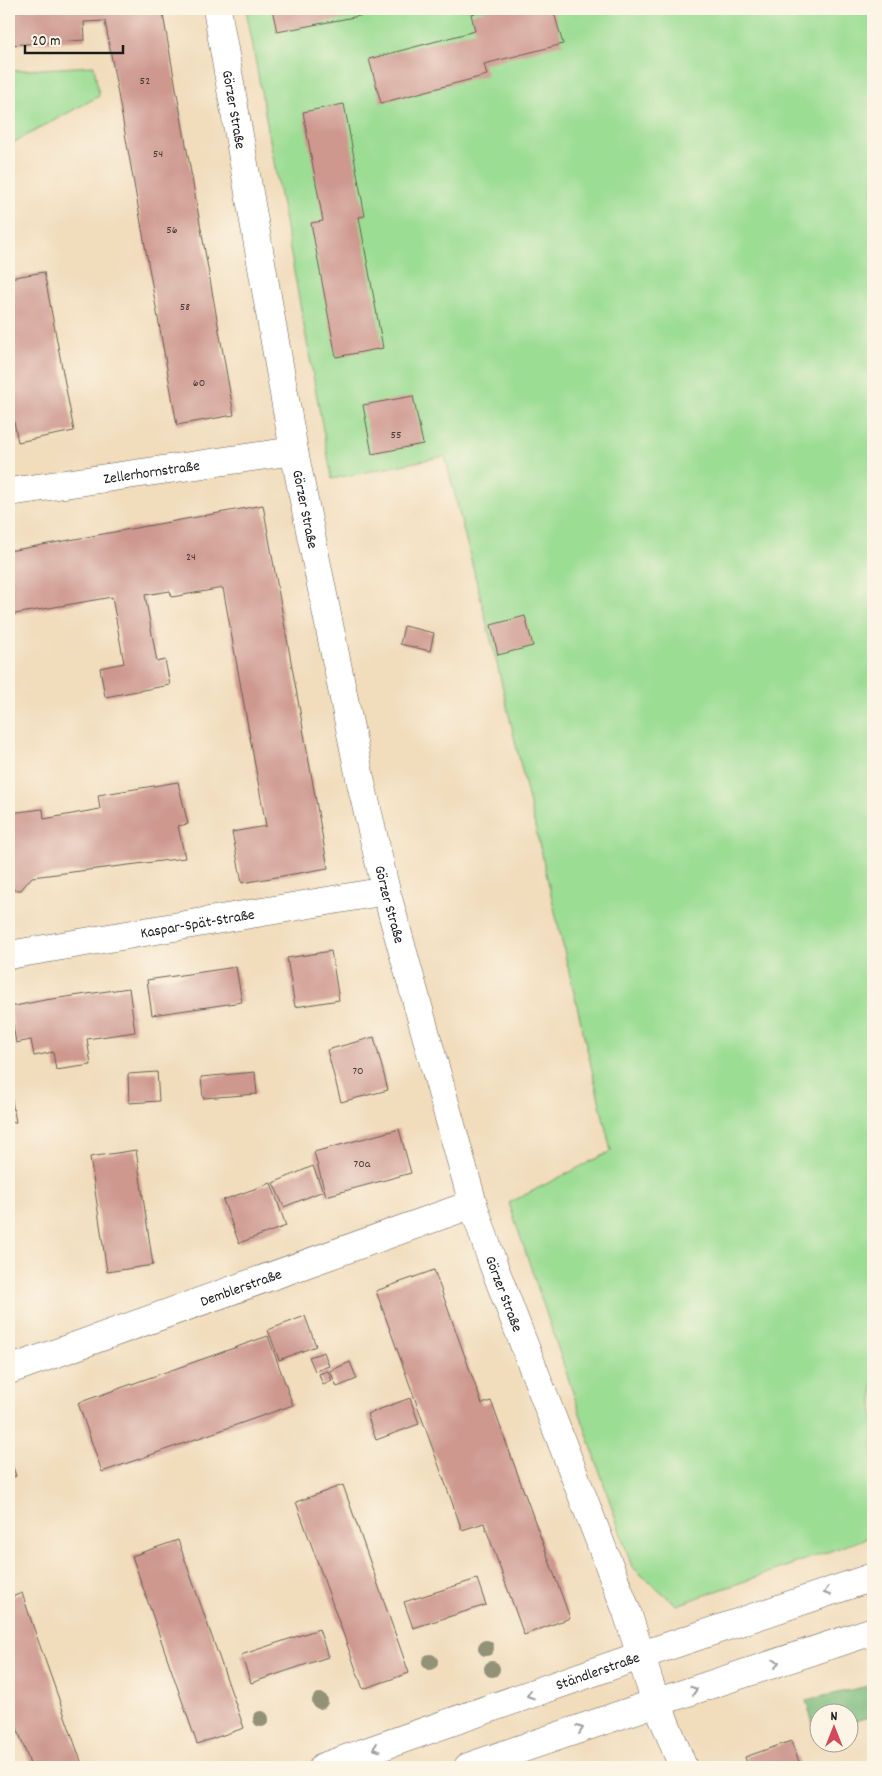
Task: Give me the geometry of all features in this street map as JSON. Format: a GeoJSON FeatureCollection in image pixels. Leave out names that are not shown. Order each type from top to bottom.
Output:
{"type":"FeatureCollection","features":[{"type":"Feature","properties":{"kind":"main road","name":"Görzer Straße"},"geometry":{"type":"LineString","coordinates":[[217,9],[294,451],[361,784],[386,891],[473,1204],[510,1309],[621,1597],[683,1767]]}},
{"type":"Feature","properties":{"kind":"main road","name":"Zellerhornstraße"},"geometry":{"type":"LineString","coordinates":[[9,492],[294,451]]}},
{"type":"Feature","properties":{"kind":"main road","name":"Kaspar-Spät-Straße"},"geometry":{"type":"LineString","coordinates":[[9,955],[386,891]]}},
{"type":"Feature","properties":{"kind":"main road","name":"Demblerstraße"},"geometry":{"type":"LineString","coordinates":[[9,1370],[473,1204]]}},
{"type":"Feature","properties":{"kind":"main road","name":"Ständlerstraße"},"geometry":{"type":"LineString","coordinates":[[323,1767],[642,1655],[873,1577]]}},
{"type":"Feature","properties":{"kind":"main road"},"geometry":{"type":"LineString","coordinates":[[468,1767],[658,1702],[873,1632]]}},
{"type":"Feature","properties":{"kind":"green space"},"geometry":{"type":"Polygon","coordinates":[[[246,9],[873,9],[873,1536],[677,1605],[632,1567],[509,1203],[611,1151],[498,668],[445,456],[332,479],[246,9]]]}},
{"type":"Feature","properties":{"kind":"green space"},"geometry":{"type":"Polygon","coordinates":[[[94,66],[99,96],[9,145],[9,71],[94,66]]]}},
{"type":"Feature","properties":{"kind":"green space"},"geometry":{"type":"Polygon","coordinates":[[[873,1685],[873,1716],[860,1719],[860,1704],[810,1704],[810,1714],[806,1700],[873,1685]]]}},
{"type":"Feature","properties":{"kind":"building"},"geometry":{"type":"Polygon","coordinates":[[[9,9],[162,9],[234,415],[177,425],[105,21],[84,22],[85,40],[9,45],[9,9]]]}},
{"type":"Feature","properties":{"kind":"building"},"geometry":{"type":"Polygon","coordinates":[[[272,9],[390,9],[390,10],[277,32],[272,9]]]}},
{"type":"Feature","properties":{"kind":"building"},"geometry":{"type":"Polygon","coordinates":[[[492,9],[553,9],[563,44],[484,64],[487,75],[381,103],[369,59],[475,31],[471,14],[492,9]]]}},
{"type":"Feature","properties":{"kind":"building"},"geometry":{"type":"Polygon","coordinates":[[[344,104],[365,216],[359,217],[383,348],[336,357],[311,223],[323,221],[303,112],[344,104]]]}},
{"type":"Feature","properties":{"kind":"building"},"geometry":{"type":"Polygon","coordinates":[[[44,272],[74,431],[18,442],[9,396],[9,278],[44,272]]]}},
{"type":"Feature","properties":{"kind":"building"},"geometry":{"type":"Polygon","coordinates":[[[413,396],[423,444],[372,454],[363,405],[413,396]]]}},
{"type":"Feature","properties":{"kind":"building"},"geometry":{"type":"Polygon","coordinates":[[[263,505],[328,868],[242,883],[232,832],[266,826],[223,588],[172,597],[170,591],[145,595],[157,662],[165,660],[170,685],[105,697],[100,668],[124,663],[112,597],[9,615],[9,551],[263,505]]]}},
{"type":"Feature","properties":{"kind":"building"},"geometry":{"type":"Polygon","coordinates":[[[525,616],[533,646],[498,655],[491,625],[525,616]]]}},
{"type":"Feature","properties":{"kind":"building"},"geometry":{"type":"Polygon","coordinates":[[[404,626],[434,633],[430,651],[400,644],[404,626]]]}},
{"type":"Feature","properties":{"kind":"building"},"geometry":{"type":"Polygon","coordinates":[[[178,782],[188,824],[178,826],[185,858],[32,877],[21,890],[9,890],[9,813],[43,809],[44,819],[100,809],[98,795],[178,782]]]}},
{"type":"Feature","properties":{"kind":"building"},"geometry":{"type":"Polygon","coordinates":[[[331,951],[339,1000],[295,1007],[287,958],[331,951]]]}},
{"type":"Feature","properties":{"kind":"building"},"geometry":{"type":"Polygon","coordinates":[[[236,967],[242,1002],[152,1015],[147,980],[236,967]]]}},
{"type":"Feature","properties":{"kind":"building"},"geometry":{"type":"Polygon","coordinates":[[[129,988],[135,1032],[87,1039],[91,1065],[56,1070],[53,1052],[34,1056],[31,1040],[16,1043],[10,1007],[129,988]]]}},
{"type":"Feature","properties":{"kind":"building"},"geometry":{"type":"Polygon","coordinates":[[[374,1037],[388,1090],[341,1102],[327,1050],[374,1037]]]}},
{"type":"Feature","properties":{"kind":"building"},"geometry":{"type":"Polygon","coordinates":[[[157,1072],[159,1101],[129,1103],[128,1074],[157,1072]]]}},
{"type":"Feature","properties":{"kind":"building"},"geometry":{"type":"Polygon","coordinates":[[[255,1072],[257,1094],[203,1098],[201,1077],[255,1072]]]}},
{"type":"Feature","properties":{"kind":"building"},"geometry":{"type":"Polygon","coordinates":[[[9,1085],[16,1122],[9,1123],[9,1085]]]}},
{"type":"Feature","properties":{"kind":"building"},"geometry":{"type":"Polygon","coordinates":[[[399,1129],[411,1173],[326,1196],[314,1152],[399,1129]]]}},
{"type":"Feature","properties":{"kind":"building"},"geometry":{"type":"Polygon","coordinates":[[[136,1150],[153,1265],[107,1272],[90,1157],[136,1150]]]}},
{"type":"Feature","properties":{"kind":"building"},"geometry":{"type":"Polygon","coordinates":[[[313,1166],[323,1191],[284,1207],[273,1183],[313,1166]]]}},
{"type":"Feature","properties":{"kind":"building"},"geometry":{"type":"Polygon","coordinates":[[[271,1183],[286,1226],[239,1243],[223,1200],[271,1183]]]}},
{"type":"Feature","properties":{"kind":"building"},"geometry":{"type":"Polygon","coordinates":[[[434,1270],[482,1404],[491,1401],[570,1618],[524,1635],[484,1523],[462,1530],[376,1291],[434,1270]]]}},
{"type":"Feature","properties":{"kind":"building"},"geometry":{"type":"Polygon","coordinates":[[[305,1316],[316,1346],[279,1360],[268,1330],[305,1316]]]}},
{"type":"Feature","properties":{"kind":"building"},"geometry":{"type":"Polygon","coordinates":[[[268,1336],[293,1405],[102,1472],[78,1403],[268,1336]]]}},
{"type":"Feature","properties":{"kind":"building"},"geometry":{"type":"Polygon","coordinates":[[[324,1352],[329,1366],[315,1371],[309,1357],[324,1352]]]}},
{"type":"Feature","properties":{"kind":"building"},"geometry":{"type":"Polygon","coordinates":[[[350,1362],[357,1379],[337,1387],[330,1371],[350,1362]]]}},
{"type":"Feature","properties":{"kind":"building"},"geometry":{"type":"Polygon","coordinates":[[[328,1371],[332,1381],[323,1385],[319,1374],[328,1371]]]}},
{"type":"Feature","properties":{"kind":"building"},"geometry":{"type":"Polygon","coordinates":[[[410,1398],[419,1424],[376,1440],[367,1414],[410,1398]]]}},
{"type":"Feature","properties":{"kind":"building"},"geometry":{"type":"Polygon","coordinates":[[[9,1456],[16,1476],[9,1478],[9,1456]]]}},
{"type":"Feature","properties":{"kind":"building"},"geometry":{"type":"Polygon","coordinates":[[[343,1485],[409,1673],[363,1689],[296,1502],[343,1485]]]}},
{"type":"Feature","properties":{"kind":"building"},"geometry":{"type":"Polygon","coordinates":[[[178,1540],[244,1728],[197,1744],[132,1556],[178,1540]]]}},
{"type":"Feature","properties":{"kind":"building"},"geometry":{"type":"Polygon","coordinates":[[[477,1579],[486,1605],[413,1628],[404,1602],[477,1579]]]}},
{"type":"Feature","properties":{"kind":"building"},"geometry":{"type":"Polygon","coordinates":[[[22,1593],[83,1767],[31,1767],[9,1705],[9,1598],[22,1593]]]}},
{"type":"Feature","properties":{"kind":"building"},"geometry":{"type":"Polygon","coordinates":[[[319,1629],[328,1657],[251,1683],[241,1655],[319,1629]]]}},
{"type":"Feature","properties":{"kind":"building"},"geometry":{"type":"Polygon","coordinates":[[[791,1741],[801,1767],[748,1767],[745,1757],[791,1741]]]}}]}
